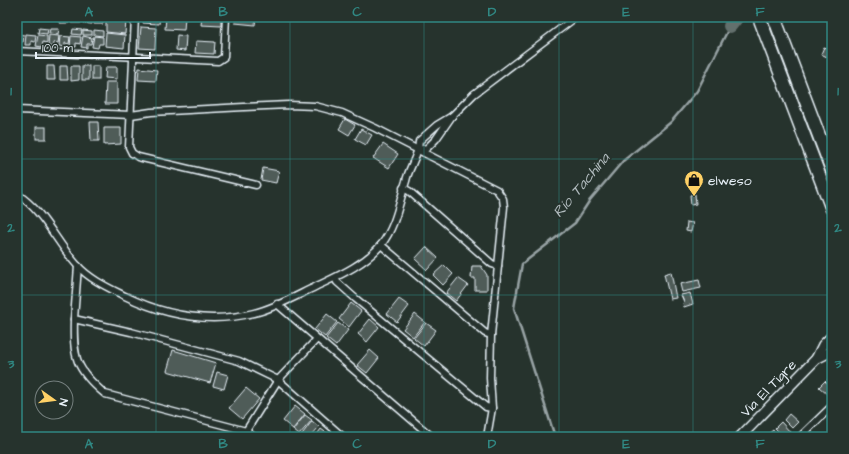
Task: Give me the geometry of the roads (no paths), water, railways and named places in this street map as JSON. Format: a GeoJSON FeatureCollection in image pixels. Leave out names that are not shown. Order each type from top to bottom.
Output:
{"type":"FeatureCollection","features":[{"type":"Feature","properties":{"kind":"highway"},"geometry":{"type":"LineString","coordinates":[[759,17],[832,209]]}},
{"type":"Feature","properties":{"kind":"highway"},"geometry":{"type":"LineString","coordinates":[[774,17],[832,170]]}},
{"type":"Feature","properties":{"kind":"highway"},"geometry":{"type":"LineString","coordinates":[[786,88],[799,83]]}},
{"type":"Feature","properties":{"kind":"street"},"geometry":{"type":"LineString","coordinates":[[135,17],[129,146],[132,153],[138,157],[256,185]]}},
{"type":"Feature","properties":{"kind":"street"},"geometry":{"type":"LineString","coordinates":[[17,51],[222,60],[224,57],[226,17]]}},
{"type":"Feature","properties":{"kind":"street"},"geometry":{"type":"LineString","coordinates":[[419,150],[427,148],[431,144],[452,116],[474,94],[576,17]]}},
{"type":"Feature","properties":{"kind":"street"},"geometry":{"type":"LineString","coordinates":[[17,110],[131,115],[151,112],[252,106],[315,106],[342,113],[494,188],[501,195],[504,207],[491,335],[490,378],[492,408],[487,437]]}},
{"type":"Feature","properties":{"kind":"street"},"geometry":{"type":"LineString","coordinates":[[17,194],[33,206],[78,266],[93,278],[125,296],[145,305],[172,314],[212,318],[236,316],[255,312],[277,304],[335,278],[358,264],[381,245],[395,219],[411,162],[419,150],[418,141],[437,124],[452,116]]}},
{"type":"Feature","properties":{"kind":"street"},"geometry":{"type":"LineString","coordinates":[[403,188],[409,191],[492,264],[498,266]]}},
{"type":"Feature","properties":{"kind":"street"},"geometry":{"type":"LineString","coordinates":[[381,245],[485,333],[491,335]]}},
{"type":"Feature","properties":{"kind":"street"},"geometry":{"type":"LineString","coordinates":[[78,266],[73,347],[78,364],[88,378],[106,394],[246,431],[254,437]]}},
{"type":"Feature","properties":{"kind":"street"},"geometry":{"type":"LineString","coordinates":[[335,278],[337,282],[356,299],[455,382],[486,407],[492,408]]}},
{"type":"Feature","properties":{"kind":"street"},"geometry":{"type":"LineString","coordinates":[[277,304],[432,437]]}},
{"type":"Feature","properties":{"kind":"street"},"geometry":{"type":"LineString","coordinates":[[74,319],[131,332],[239,361],[278,380],[343,437]]}},
{"type":"Feature","properties":{"kind":"street","name":"Via El Tigre"},"geometry":{"type":"LineString","coordinates":[[740,437],[816,359],[823,345],[832,336]]}},
{"type":"Feature","properties":{"kind":"street"},"geometry":{"type":"LineString","coordinates":[[246,431],[278,380],[317,339]]}},
{"type":"Feature","properties":{"kind":"street","name":"Via El Tigre"},"geometry":{"type":"LineString","coordinates":[[816,359],[832,351]]}},
{"type":"Feature","properties":{"kind":"street"},"geometry":{"type":"LineString","coordinates":[[800,437],[832,406]]}},
{"type":"Feature","properties":{"kind":"waterway","name":"Río Tachina"},"geometry":{"type":"LineString","coordinates":[[730,26],[737,17]]}},
{"type":"Feature","properties":{"kind":"waterway","name":"Río Tachina"},"geometry":{"type":"LineString","coordinates":[[555,437],[514,308],[522,264],[575,223],[590,200],[623,161],[671,122],[697,91],[730,26]]}},
{"type":"Feature","properties":{"kind":"place","name":"elweso"},"geometry":{"type":"Point","coordinates":[694,197]}}]}
